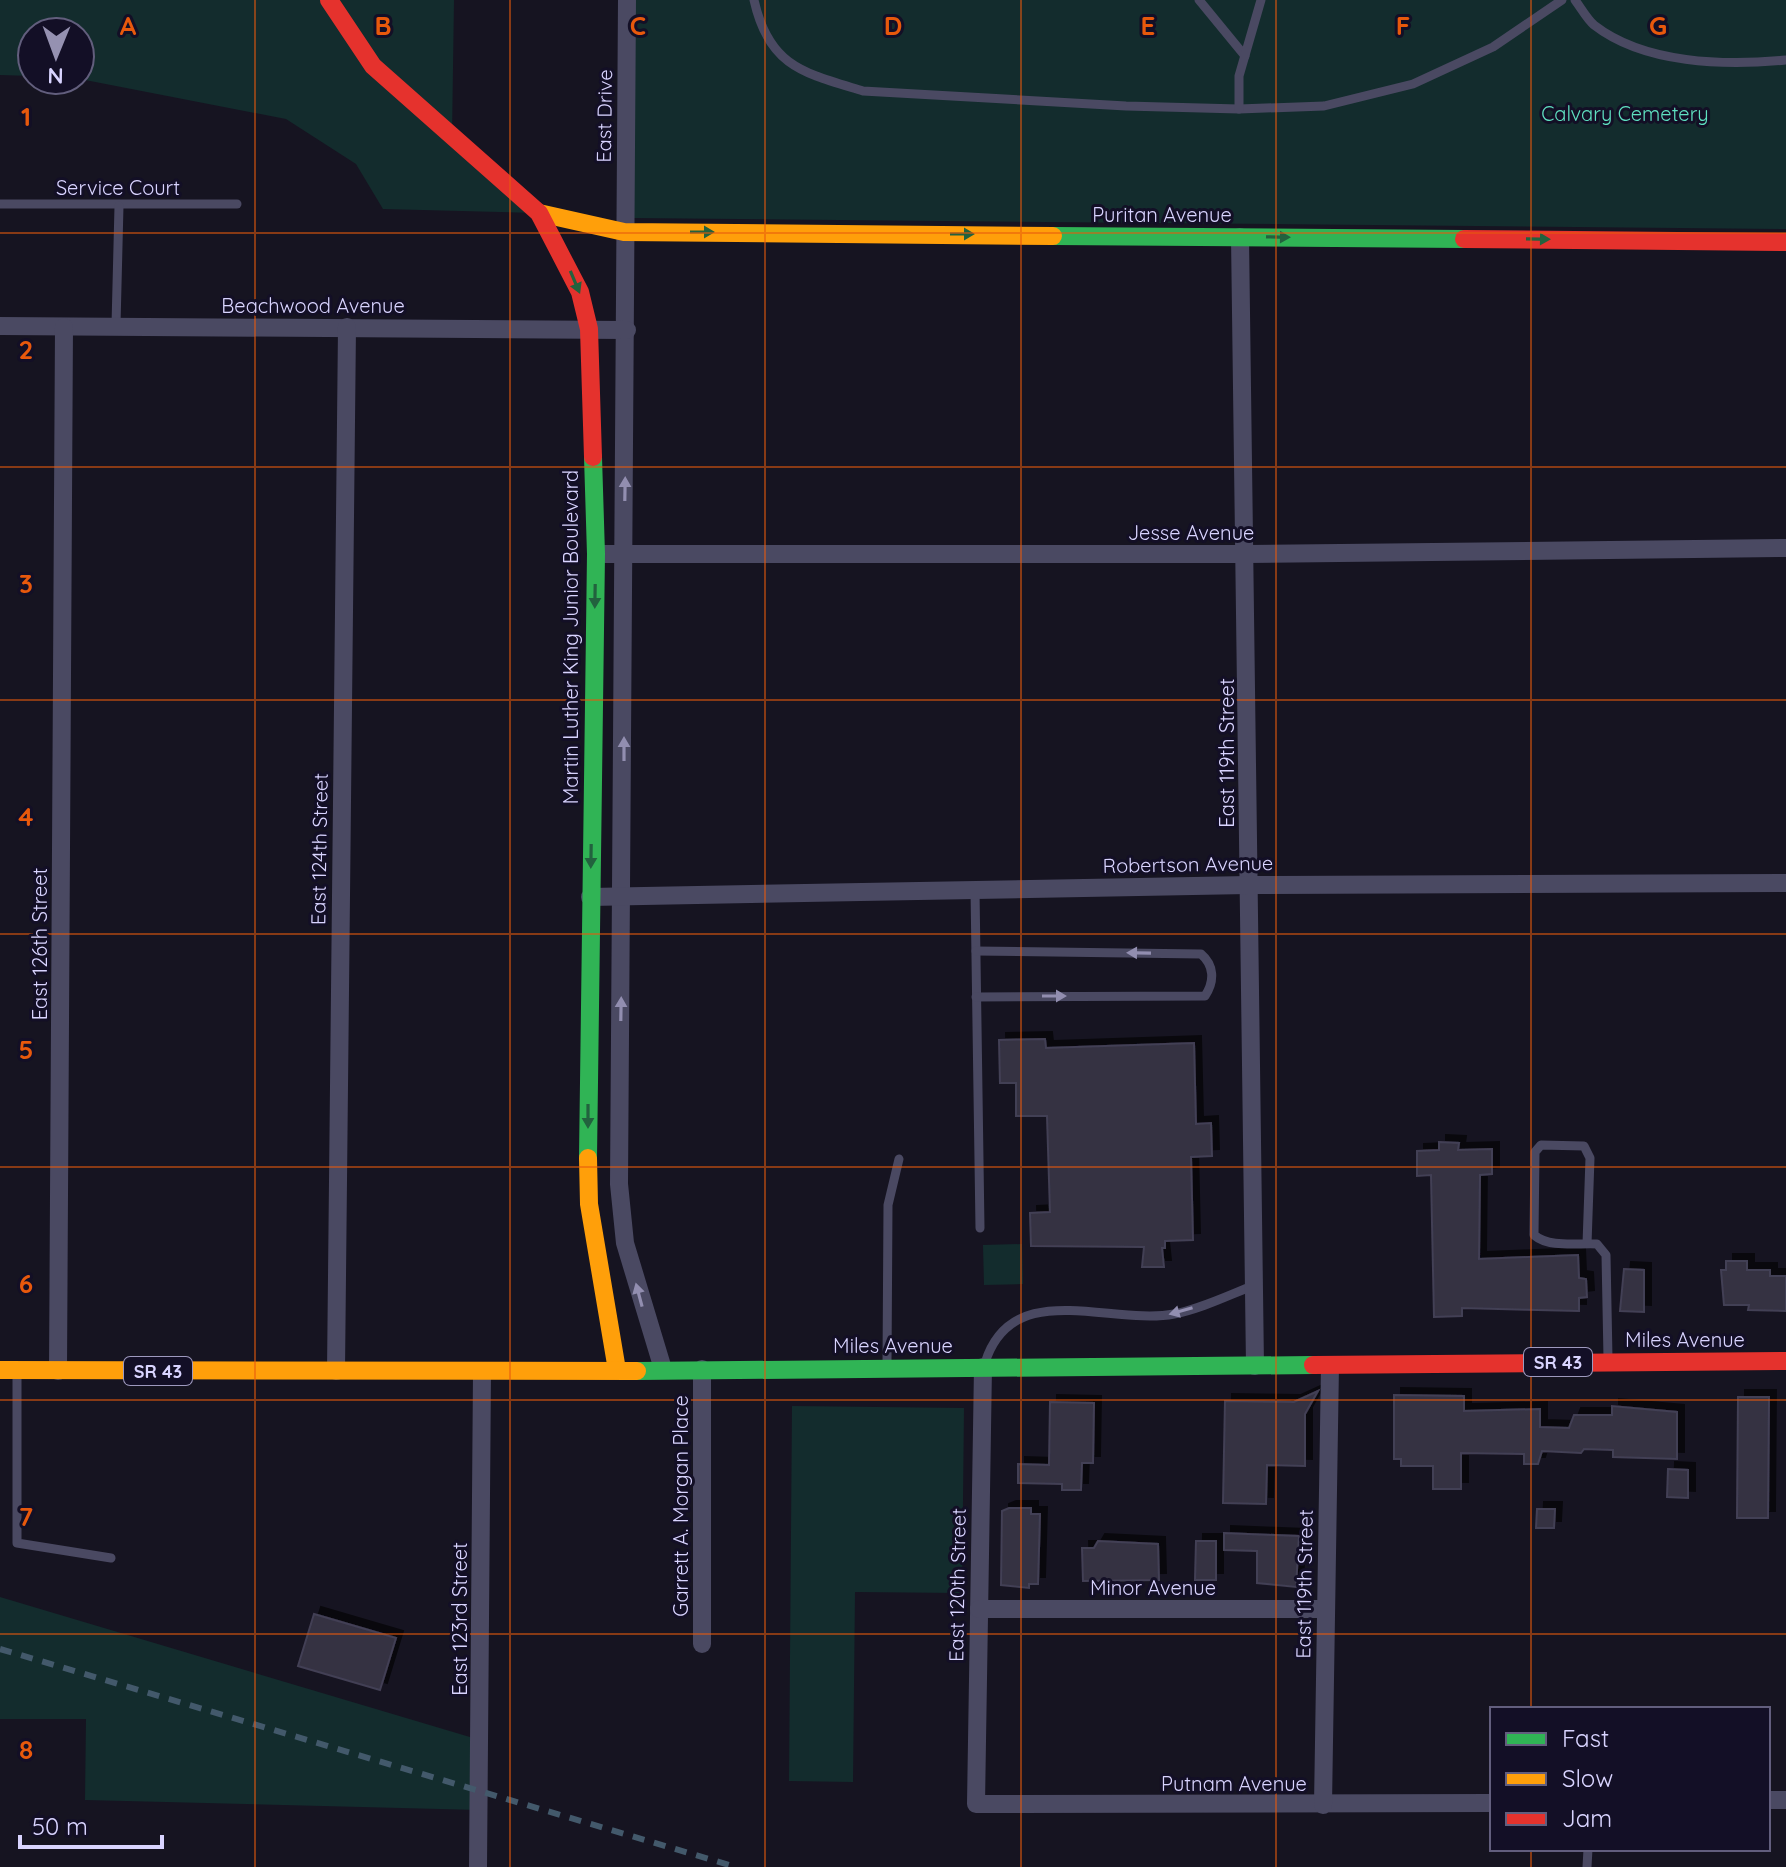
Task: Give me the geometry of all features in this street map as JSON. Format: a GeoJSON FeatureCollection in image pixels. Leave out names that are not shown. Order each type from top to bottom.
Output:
{"type":"FeatureCollection","features":[{"type":"Feature","properties":{"kind":"street","name":"Martin Luther King Junior Boulevard"},"geometry":{"type":"LineString","coordinates":[[329,0],[373,66],[539,213],[580,292],[589,329],[596,554],[589,1204],[617,1370]]}},
{"type":"Feature","properties":{"kind":"street","name":"East Drive"},"geometry":{"type":"LineString","coordinates":[[624,232],[627,0]]}},
{"type":"Feature","properties":{"kind":"street","name":"Puritan Avenue"},"geometry":{"type":"LineString","coordinates":[[539,213],[624,232],[1786,242]]}},
{"type":"Feature","properties":{"kind":"street"},"geometry":{"type":"LineString","coordinates":[[624,232],[627,330],[619,1184],[625,1243],[663,1369]]}},
{"type":"Feature","properties":{"kind":"street","name":"East 119th Street"},"geometry":{"type":"LineString","coordinates":[[1240,237],[1247,554],[1255,1366]]}},
{"type":"Feature","properties":{"kind":"street","name":"Beachwood Avenue"},"geometry":{"type":"LineString","coordinates":[[0,326],[627,330]]}},
{"type":"Feature","properties":{"kind":"street","name":"East 126th Street"},"geometry":{"type":"LineString","coordinates":[[58,1371],[64,327]]}},
{"type":"Feature","properties":{"kind":"street","name":"East 124th Street"},"geometry":{"type":"LineString","coordinates":[[336,1371],[347,327]]}},
{"type":"Feature","properties":{"kind":"street","name":"Jesse Avenue"},"geometry":{"type":"LineString","coordinates":[[596,554],[1247,554],[1786,548]]}},
{"type":"Feature","properties":{"kind":"street","name":"Robertson Avenue"},"geometry":{"type":"LineString","coordinates":[[590,897],[1248,885],[1786,883]]}},
{"type":"Feature","properties":{"kind":"street","name":"Miles Avenue"},"geometry":{"type":"LineString","coordinates":[[8,1370],[482,1372],[1786,1361]]}},
{"type":"Feature","properties":{"kind":"street","name":"East 119th Street"},"geometry":{"type":"LineString","coordinates":[[1323,1805],[1330,1365]]}},
{"type":"Feature","properties":{"kind":"street","name":"East 120th Street"},"geometry":{"type":"LineString","coordinates":[[976,1804],[983,1367]]}},
{"type":"Feature","properties":{"kind":"street","name":"Garrett A. Morgan Place"},"geometry":{"type":"LineString","coordinates":[[702,1369],[702,1644]]}},
{"type":"Feature","properties":{"kind":"street","name":"East 123rd Street"},"geometry":{"type":"LineString","coordinates":[[478,1867],[482,1372]]}},
{"type":"Feature","properties":{"kind":"street","name":"Minor Avenue"},"geometry":{"type":"LineString","coordinates":[[979,1609],[1326,1609]]}},
{"type":"Feature","properties":{"kind":"street","name":"Putnam Avenue"},"geometry":{"type":"LineString","coordinates":[[976,1804],[1490,1803]]}},
{"type":"Feature","properties":{"kind":"lane"},"geometry":{"type":"LineString","coordinates":[[754,0],[770,46],[805,74],[863,91],[1126,106],[1239,109],[1324,106],[1413,84],[1493,47],[1562,0]]}},
{"type":"Feature","properties":{"kind":"lane"},"geometry":{"type":"LineString","coordinates":[[1199,0],[1245,56]]}},
{"type":"Feature","properties":{"kind":"lane"},"geometry":{"type":"LineString","coordinates":[[1239,109],[1239,76],[1261,0]]}},
{"type":"Feature","properties":{"kind":"lane"},"geometry":{"type":"LineString","coordinates":[[1575,0],[1593,24],[1655,55],[1746,64],[1786,60]]}},
{"type":"Feature","properties":{"kind":"lane","name":"Service Court"},"geometry":{"type":"LineString","coordinates":[[0,204],[237,204]]}},
{"type":"Feature","properties":{"kind":"lane"},"geometry":{"type":"LineString","coordinates":[[116,325],[119,206]]}},
{"type":"Feature","properties":{"kind":"lane"},"geometry":{"type":"LineString","coordinates":[[975,890],[980,1228]]}},
{"type":"Feature","properties":{"kind":"lane"},"geometry":{"type":"LineString","coordinates":[[976,951],[1201,954],[1210,961],[1213,975],[1205,996],[976,997]]}},
{"type":"Feature","properties":{"kind":"lane"},"geometry":{"type":"LineString","coordinates":[[1587,1244],[1590,1158],[1584,1146],[1541,1145],[1535,1152],[1534,1235],[1542,1242],[1587,1244],[1597,1244],[1606,1255],[1608,1361]]}},
{"type":"Feature","properties":{"kind":"lane"},"geometry":{"type":"LineString","coordinates":[[887,1367],[888,1205],[899,1159]]}},
{"type":"Feature","properties":{"kind":"lane"},"geometry":{"type":"LineString","coordinates":[[983,1367],[995,1336],[1009,1325],[1044,1311],[1079,1309],[1145,1316],[1175,1314],[1255,1285]]}},
{"type":"Feature","properties":{"kind":"lane"},"geometry":{"type":"LineString","coordinates":[[8,1370],[17,1543],[111,1558]]}},
{"type":"Feature","properties":{"kind":"green space"},"geometry":{"type":"Polygon","coordinates":[[[0,0],[454,0],[452,136],[539,213],[383,209],[356,164],[286,119],[96,82],[96,16],[16,16],[16,76],[0,75],[0,0]]]}},
{"type":"Feature","properties":{"kind":"green space","name":"Calvary Cemetery"},"geometry":{"type":"Polygon","coordinates":[[[633,0],[1786,0],[1786,229],[632,218],[633,0]]]}},
{"type":"Feature","properties":{"kind":"green space"},"geometry":{"type":"Polygon","coordinates":[[[1022,1244],[1023,1284],[984,1285],[983,1245],[1022,1244]]]}},
{"type":"Feature","properties":{"kind":"green space"},"geometry":{"type":"Polygon","coordinates":[[[792,1406],[964,1408],[962,1593],[855,1592],[853,1782],[789,1781],[792,1406]]]}},
{"type":"Feature","properties":{"kind":"green space"},"geometry":{"type":"Polygon","coordinates":[[[0,1597],[480,1740],[479,1810],[85,1800],[86,1719],[0,1719],[0,1597]]]}},
{"type":"Feature","properties":{"kind":"building"},"geometry":{"type":"Polygon","coordinates":[[[1045,1039],[1046,1048],[1194,1043],[1196,1124],[1211,1123],[1212,1156],[1191,1157],[1193,1240],[1165,1241],[1165,1248],[1162,1248],[1164,1267],[1142,1267],[1144,1247],[1031,1246],[1030,1213],[1050,1212],[1047,1116],[1016,1116],[1016,1083],[1000,1083],[999,1040],[1045,1039]]]}},
{"type":"Feature","properties":{"kind":"building"},"geometry":{"type":"Polygon","coordinates":[[[1439,1142],[1459,1143],[1458,1150],[1492,1149],[1492,1174],[1480,1175],[1479,1259],[1578,1255],[1579,1278],[1586,1279],[1587,1297],[1579,1298],[1579,1311],[1462,1308],[1462,1316],[1434,1317],[1431,1175],[1417,1176],[1417,1151],[1439,1150],[1439,1142]]]}},
{"type":"Feature","properties":{"kind":"building"},"geometry":{"type":"Polygon","coordinates":[[[1726,1261],[1747,1261],[1747,1270],[1770,1270],[1770,1276],[1786,1276],[1786,1311],[1748,1310],[1749,1305],[1724,1305],[1721,1270],[1726,1270],[1726,1261]]]}},
{"type":"Feature","properties":{"kind":"building"},"geometry":{"type":"Polygon","coordinates":[[[1624,1269],[1644,1270],[1644,1312],[1620,1311],[1624,1269]]]}},
{"type":"Feature","properties":{"kind":"building"},"geometry":{"type":"Polygon","coordinates":[[[1318,1391],[1305,1414],[1305,1466],[1267,1465],[1266,1504],[1223,1503],[1225,1401],[1294,1402],[1318,1391]]]}},
{"type":"Feature","properties":{"kind":"building"},"geometry":{"type":"Polygon","coordinates":[[[1394,1395],[1464,1396],[1464,1411],[1540,1409],[1540,1427],[1569,1428],[1574,1415],[1612,1415],[1612,1406],[1677,1412],[1677,1459],[1613,1457],[1613,1450],[1584,1449],[1581,1453],[1542,1451],[1538,1464],[1524,1464],[1524,1454],[1461,1453],[1461,1489],[1433,1489],[1433,1466],[1401,1466],[1401,1459],[1394,1459],[1394,1395]]]}},
{"type":"Feature","properties":{"kind":"building"},"geometry":{"type":"Polygon","coordinates":[[[1738,1397],[1769,1397],[1768,1518],[1737,1518],[1738,1397]]]}},
{"type":"Feature","properties":{"kind":"building"},"geometry":{"type":"Polygon","coordinates":[[[1050,1402],[1094,1403],[1093,1463],[1082,1463],[1081,1490],[1062,1490],[1062,1484],[1018,1483],[1018,1464],[1049,1465],[1050,1402]]]}},
{"type":"Feature","properties":{"kind":"building"},"geometry":{"type":"Polygon","coordinates":[[[1668,1469],[1688,1470],[1688,1498],[1667,1497],[1668,1469]]]}},
{"type":"Feature","properties":{"kind":"building"},"geometry":{"type":"Polygon","coordinates":[[[1031,1508],[1031,1514],[1040,1514],[1038,1584],[1029,1584],[1029,1588],[1001,1585],[1002,1511],[1031,1508]]]}},
{"type":"Feature","properties":{"kind":"building"},"geometry":{"type":"Polygon","coordinates":[[[1537,1509],[1555,1509],[1554,1528],[1536,1528],[1537,1509]]]}},
{"type":"Feature","properties":{"kind":"building"},"geometry":{"type":"Polygon","coordinates":[[[1224,1533],[1299,1536],[1296,1587],[1257,1583],[1257,1551],[1224,1550],[1224,1533]]]}},
{"type":"Feature","properties":{"kind":"building"},"geometry":{"type":"Polygon","coordinates":[[[1098,1541],[1158,1544],[1159,1580],[1083,1581],[1082,1548],[1094,1548],[1098,1541]]]}},
{"type":"Feature","properties":{"kind":"building"},"geometry":{"type":"Polygon","coordinates":[[[1196,1541],[1216,1541],[1216,1580],[1195,1580],[1196,1541]]]}},
{"type":"Feature","properties":{"kind":"building"},"geometry":{"type":"Polygon","coordinates":[[[314,1614],[396,1638],[380,1690],[298,1666],[314,1614]]]}},
{"type":"Feature","properties":{"kind":"railway"},"geometry":{"type":"LineString","coordinates":[[0,1649],[736,1867]]}},
{"type":"Feature","properties":{"kind":"traffic: fast"},"geometry":{"type":"LineString","coordinates":[[1053,236],[1464,239]]}},
{"type":"Feature","properties":{"kind":"traffic: fast"},"geometry":{"type":"LineString","coordinates":[[588,1158],[596,554],[593,457]]}},
{"type":"Feature","properties":{"kind":"traffic: fast"},"geometry":{"type":"LineString","coordinates":[[637,1371],[1313,1365]]}},
{"type":"Feature","properties":{"kind":"traffic: slow"},"geometry":{"type":"LineString","coordinates":[[539,213],[624,232],[1053,236]]}},
{"type":"Feature","properties":{"kind":"traffic: slow"},"geometry":{"type":"LineString","coordinates":[[588,1158],[589,1204],[617,1370]]}},
{"type":"Feature","properties":{"kind":"traffic: slow"},"geometry":{"type":"LineString","coordinates":[[0,1370],[637,1371]]}},
{"type":"Feature","properties":{"kind":"traffic: jam"},"geometry":{"type":"LineString","coordinates":[[329,0],[373,66],[539,213],[580,292],[589,329],[593,457]]}},
{"type":"Feature","properties":{"kind":"traffic: jam"},"geometry":{"type":"LineString","coordinates":[[1464,239],[1786,242]]}},
{"type":"Feature","properties":{"kind":"traffic: jam"},"geometry":{"type":"LineString","coordinates":[[1313,1365],[1786,1361]]}}]}
